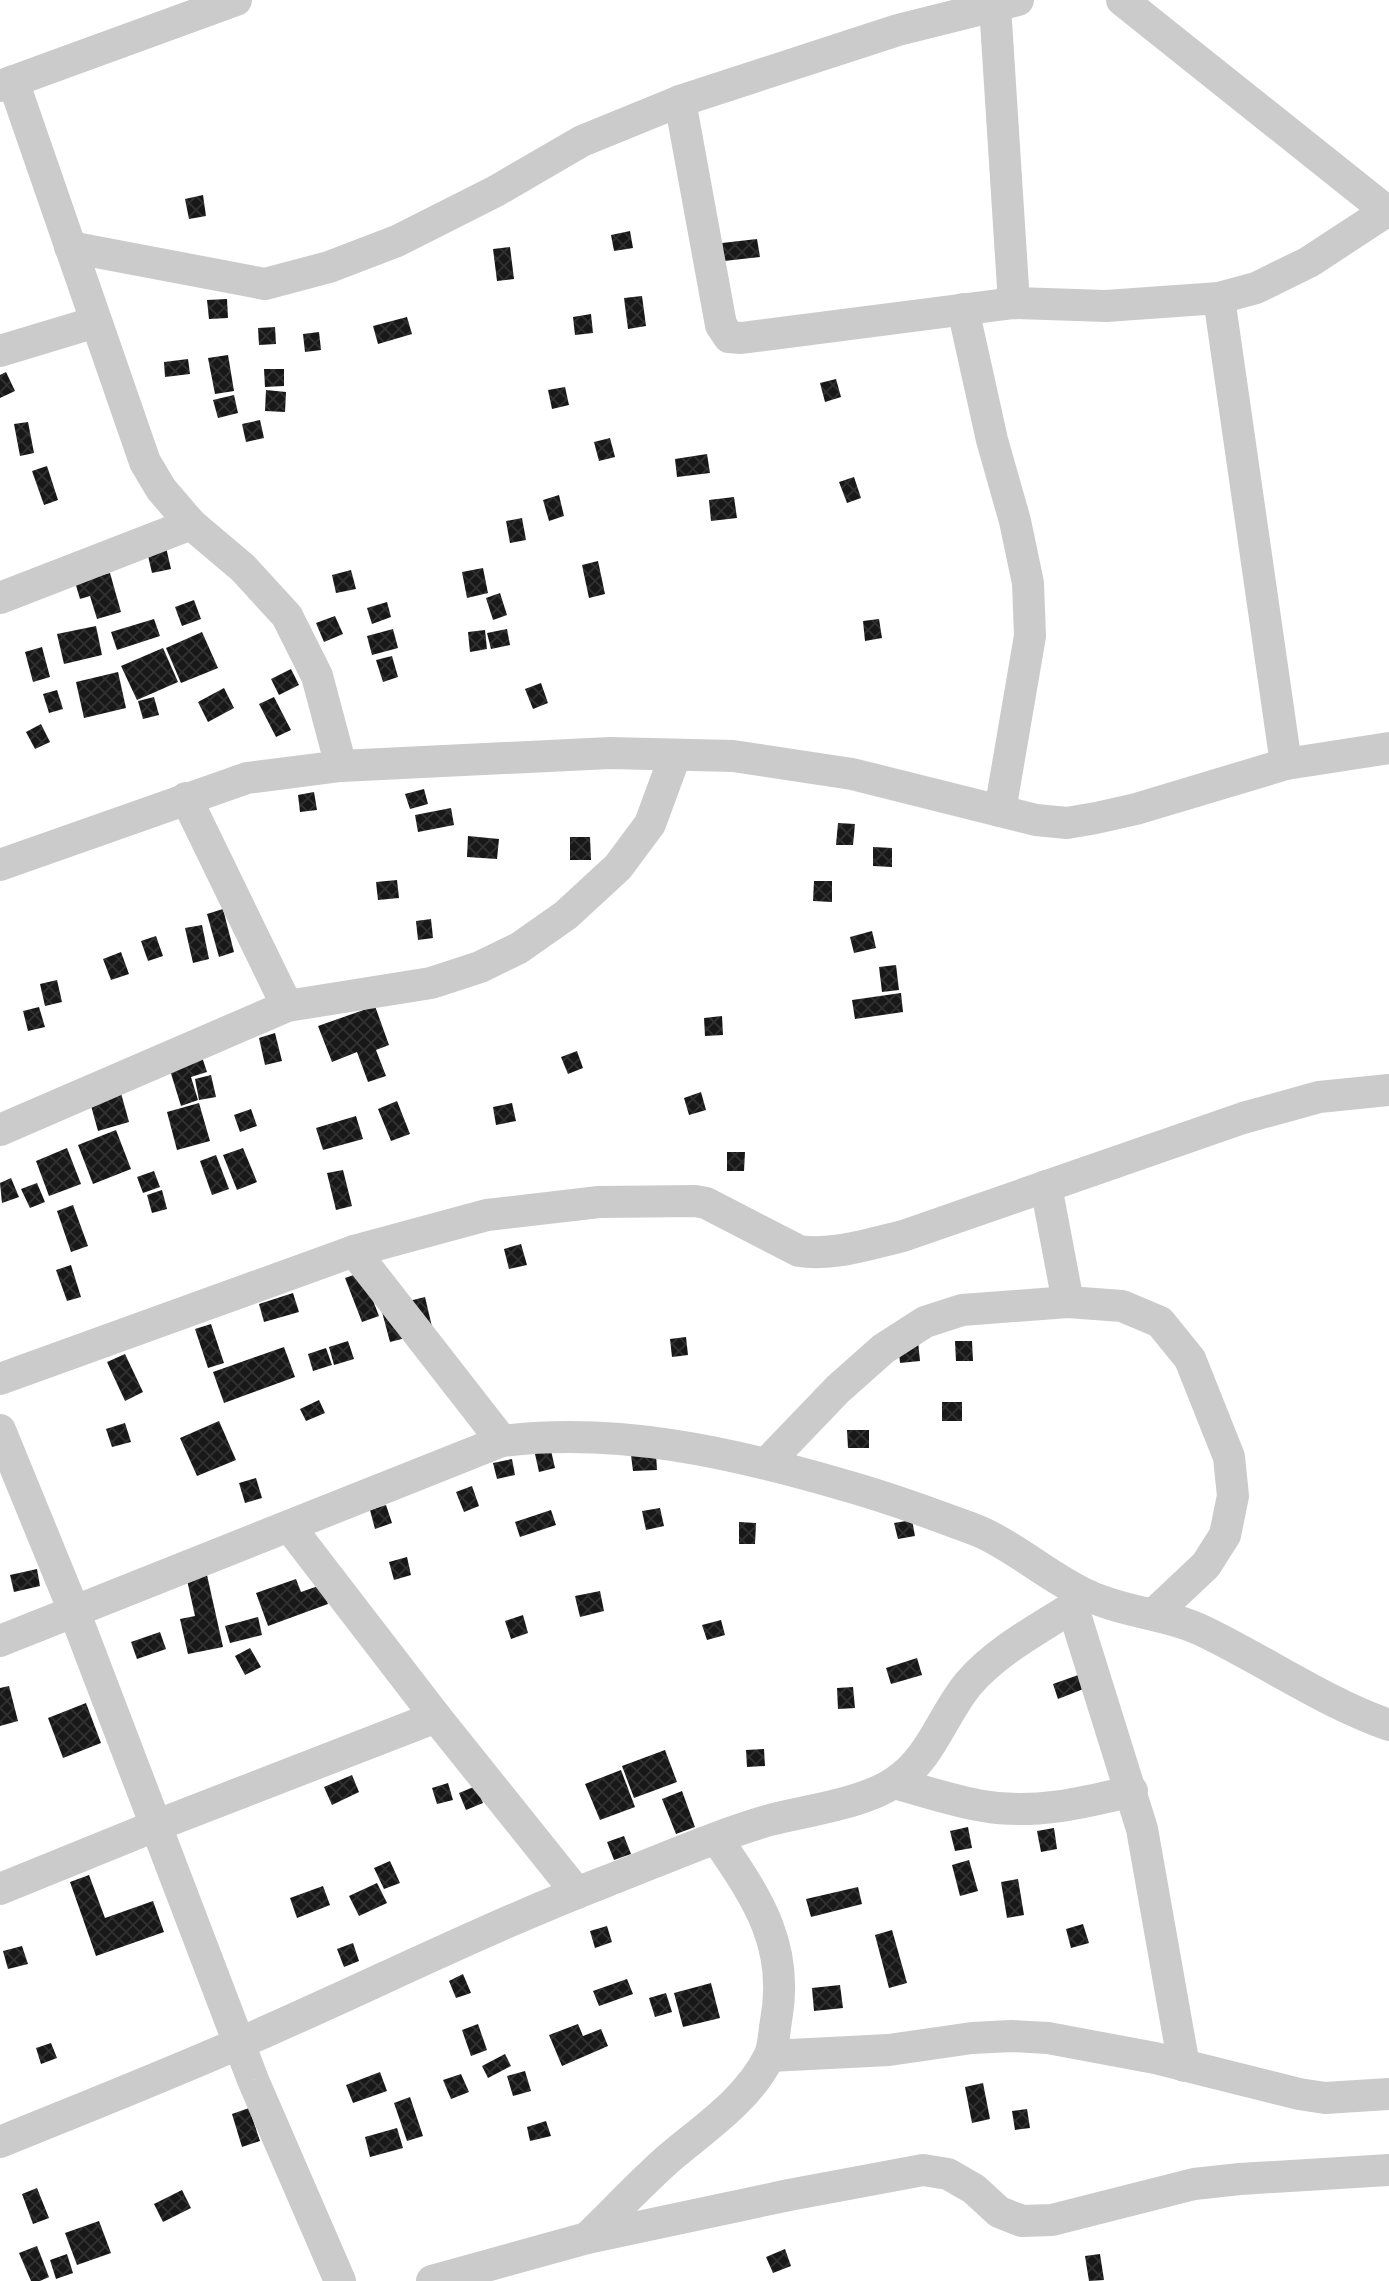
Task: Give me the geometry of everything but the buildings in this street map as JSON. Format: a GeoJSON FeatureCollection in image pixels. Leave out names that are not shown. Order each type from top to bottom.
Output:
{"type":"FeatureCollection","features":[{"type":"Feature","properties":{"kind":"street"},"geometry":{"type":"LineString","coordinates":[[236,0],[6,83],[70,247],[145,462],[161,488],[191,524],[243,568],[287,616],[317,676],[341,766]]}},
{"type":"Feature","properties":{"kind":"street"},"geometry":{"type":"LineString","coordinates":[[680,101],[721,325],[729,337],[741,338],[1014,303],[1106,306],[1219,298],[1256,288],[1309,262],[1388,212],[1122,0]]}},
{"type":"Feature","properties":{"kind":"street"},"geometry":{"type":"LineString","coordinates":[[70,247],[265,284],[329,267],[397,241],[496,191],[582,141],[680,101],[898,30],[1006,3],[1014,303]]}},
{"type":"Feature","properties":{"kind":"street"},"geometry":{"type":"LineString","coordinates":[[1219,298],[1286,764]]}},
{"type":"Feature","properties":{"kind":"street"},"geometry":{"type":"LineString","coordinates":[[963,309],[992,440],[1016,521],[1028,583],[1030,636],[1000,811]]}},
{"type":"Feature","properties":{"kind":"street"},"geometry":{"type":"LineString","coordinates":[[0,351],[96,322]]}},
{"type":"Feature","properties":{"kind":"street"},"geometry":{"type":"LineString","coordinates":[[0,598],[191,524]]}},
{"type":"Feature","properties":{"kind":"street"},"geometry":{"type":"LineString","coordinates":[[0,865],[247,778],[341,766],[610,753],[733,756],[852,774],[1036,820],[1067,822],[1136,809],[1286,764],[1389,748]]}},
{"type":"Feature","properties":{"kind":"street"},"geometry":{"type":"LineString","coordinates":[[0,1130],[287,1006],[431,983],[480,967],[519,948],[566,915],[618,867],[650,824],[676,755]]}},
{"type":"Feature","properties":{"kind":"street"},"geometry":{"type":"LineString","coordinates":[[186,798],[287,1006]]}},
{"type":"Feature","properties":{"kind":"street"},"geometry":{"type":"LineString","coordinates":[[0,1379],[354,1251],[487,1215],[599,1202],[695,1201],[706,1203],[799,1251],[852,1249],[904,1237],[1243,1118],[1319,1097],[1389,1090]]}},
{"type":"Feature","properties":{"kind":"street"},"geometry":{"type":"LineString","coordinates":[[1046,1186],[1068,1302]]}},
{"type":"Feature","properties":{"kind":"street"},"geometry":{"type":"LineString","coordinates":[[354,1251],[502,1441]]}},
{"type":"Feature","properties":{"kind":"street"},"geometry":{"type":"LineString","coordinates":[[767,1463],[838,1389],[883,1349],[925,1322],[962,1310],[1068,1302],[1122,1306],[1160,1322],[1190,1359],[1229,1457],[1233,1496],[1225,1535],[1206,1565],[1154,1614]]}},
{"type":"Feature","properties":{"kind":"street"},"geometry":{"type":"LineString","coordinates":[[0,1430],[74,1611],[239,2044],[340,2281]]}},
{"type":"Feature","properties":{"kind":"street"},"geometry":{"type":"LineString","coordinates":[[0,1641],[502,1441],[542,1436],[648,1440],[767,1463],[888,1498],[984,1533],[1027,1557],[1081,1602],[1116,1605],[1154,1614],[1204,1631],[1329,1700],[1389,1726]]}},
{"type":"Feature","properties":{"kind":"street"},"geometry":{"type":"LineString","coordinates":[[289,1526],[436,1717],[577,1893]]}},
{"type":"Feature","properties":{"kind":"street"},"geometry":{"type":"LineString","coordinates":[[0,2141],[239,2044],[577,1893],[768,1821],[862,1797],[894,1783],[920,1761],[934,1740],[948,1710],[970,1681],[1001,1653],[1081,1602]]}},
{"type":"Feature","properties":{"kind":"street"},"geometry":{"type":"LineString","coordinates":[[1081,1602],[1142,1829],[1184,2066]]}},
{"type":"Feature","properties":{"kind":"street"},"geometry":{"type":"LineString","coordinates":[[0,1889],[436,1717]]}},
{"type":"Feature","properties":{"kind":"street"},"geometry":{"type":"LineString","coordinates":[[894,1783],[986,1807],[1022,1808],[1084,1803],[1132,1791]]}},
{"type":"Feature","properties":{"kind":"street"},"geometry":{"type":"LineString","coordinates":[[587,2238],[666,2161],[745,2092],[770,2056],[780,2001],[776,1953],[765,1916],[749,1886],[717,1839]]}},
{"type":"Feature","properties":{"kind":"street"},"geometry":{"type":"LineString","coordinates":[[770,2056],[889,2050],[972,2038],[1048,2038],[1184,2066],[1298,2094],[1325,2098],[1389,2094]]}},
{"type":"Feature","properties":{"kind":"street"},"geometry":{"type":"LineString","coordinates":[[432,2281],[587,2238],[923,2170],[948,2174],[974,2189],[999,2212],[1022,2221],[1052,2220],[1194,2183],[1389,2171]]}}]}
